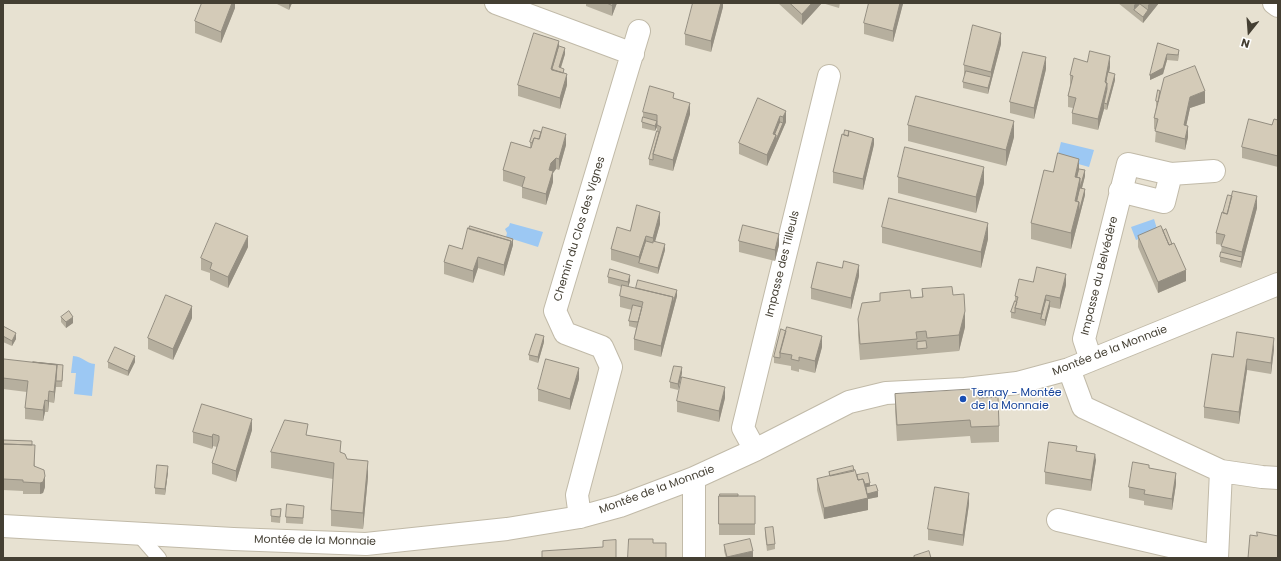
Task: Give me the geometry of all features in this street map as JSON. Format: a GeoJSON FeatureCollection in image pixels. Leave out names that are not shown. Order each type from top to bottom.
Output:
{"type":"FeatureCollection","features":[{"type":"Feature","properties":{"kind":"street"},"geometry":{"type":"LineString","coordinates":[[496,3],[633,54]]}},
{"type":"Feature","properties":{"kind":"street"},"geometry":{"type":"LineString","coordinates":[[1274,3],[1278,6]]}},
{"type":"Feature","properties":{"kind":"street","name":"Chemin du Clos des Vignes"},"geometry":{"type":"LineString","coordinates":[[580,517],[577,495],[611,367],[602,347],[565,333],[555,311],[639,31]]}},
{"type":"Feature","properties":{"kind":"street","name":"Impasse des Tilleuls"},"geometry":{"type":"LineString","coordinates":[[756,450],[744,428],[829,76]]}},
{"type":"Feature","properties":{"kind":"street","name":"Impasse du Belvédère"},"geometry":{"type":"LineString","coordinates":[[1090,360],[1084,338],[1128,164],[1171,174],[1214,171]]}},
{"type":"Feature","properties":{"kind":"street"},"geometry":{"type":"LineString","coordinates":[[1120,191],[1164,202],[1171,174]]}},
{"type":"Feature","properties":{"kind":"street","name":"Montée de la Monnaie"},"geometry":{"type":"LineString","coordinates":[[3,526],[138,534],[366,544],[507,529],[580,517],[620,506],[694,478],[756,450],[848,402],[886,393],[1017,383],[1069,369],[1278,284]]}},
{"type":"Feature","properties":{"kind":"street"},"geometry":{"type":"LineString","coordinates":[[1069,369],[1083,407],[1221,471],[1278,478]]}},
{"type":"Feature","properties":{"kind":"street"},"geometry":{"type":"LineString","coordinates":[[1058,520],[1217,558],[1221,471]]}},
{"type":"Feature","properties":{"kind":"street"},"geometry":{"type":"LineString","coordinates":[[694,478],[694,558]]}},
{"type":"Feature","properties":{"kind":"lane"},"geometry":{"type":"LineString","coordinates":[[138,534],[159,558]]}},
{"type":"Feature","properties":{"kind":"shaded area"},"geometry":{"type":"Polygon","coordinates":[[[3,3],[1278,3],[1278,558],[3,558],[3,3]]]}},
{"type":"Feature","properties":{"kind":"water"},"geometry":{"type":"Polygon","coordinates":[[[1061,142],[1094,150],[1089,167],[1057,158],[1061,142]]]}},
{"type":"Feature","properties":{"kind":"water"},"geometry":{"type":"Polygon","coordinates":[[[1154,219],[1158,232],[1136,240],[1131,227],[1154,219]]]}},
{"type":"Feature","properties":{"kind":"water"},"geometry":{"type":"Polygon","coordinates":[[[510,223],[543,232],[538,247],[506,237],[507,233],[505,229],[510,223]]]}},
{"type":"Feature","properties":{"kind":"water"},"geometry":{"type":"Polygon","coordinates":[[[73,356],[95,364],[92,396],[74,394],[76,373],[71,373],[73,356]]]}},
{"type":"Feature","properties":{"kind":"building"},"geometry":{"type":"Polygon","coordinates":[[[202,3],[232,3],[221,32],[195,21],[202,3]]]}},
{"type":"Feature","properties":{"kind":"building"},"geometry":{"type":"Polygon","coordinates":[[[693,3],[721,3],[711,41],[685,34],[693,3]]]}},
{"type":"Feature","properties":{"kind":"building"},"geometry":{"type":"Polygon","coordinates":[[[790,3],[812,3],[802,14],[790,3]]]}},
{"type":"Feature","properties":{"kind":"building"},"geometry":{"type":"Polygon","coordinates":[[[869,3],[900,3],[893,31],[864,23],[869,3]]]}},
{"type":"Feature","properties":{"kind":"building"},"geometry":{"type":"Polygon","coordinates":[[[1140,4],[1148,10],[1143,17],[1134,10],[1140,4]]]}},
{"type":"Feature","properties":{"kind":"building"},"geometry":{"type":"Polygon","coordinates":[[[973,25],[1001,33],[991,72],[964,65],[973,25]]]}},
{"type":"Feature","properties":{"kind":"building"},"geometry":{"type":"Polygon","coordinates":[[[534,33],[559,41],[551,69],[567,74],[560,98],[518,85],[534,33]]]}},
{"type":"Feature","properties":{"kind":"building"},"geometry":{"type":"Polygon","coordinates":[[[1158,43],[1179,50],[1178,55],[1167,54],[1163,68],[1150,75],[1158,43]]]}},
{"type":"Feature","properties":{"kind":"building"},"geometry":{"type":"Polygon","coordinates":[[[559,46],[565,48],[559,67],[564,69],[563,73],[552,70],[559,46]]]}},
{"type":"Feature","properties":{"kind":"building"},"geometry":{"type":"Polygon","coordinates":[[[1090,51],[1110,56],[1105,82],[1107,83],[1098,119],[1072,113],[1076,98],[1068,96],[1073,76],[1070,75],[1074,58],[1087,62],[1090,51]]]}},
{"type":"Feature","properties":{"kind":"building"},"geometry":{"type":"Polygon","coordinates":[[[1023,52],[1046,57],[1034,108],[1010,102],[1023,52]]]}},
{"type":"Feature","properties":{"kind":"building"},"geometry":{"type":"Polygon","coordinates":[[[1195,66],[1205,91],[1190,97],[1184,125],[1188,126],[1185,139],[1155,131],[1158,119],[1154,118],[1164,78],[1195,66]]]}},
{"type":"Feature","properties":{"kind":"building"},"geometry":{"type":"Polygon","coordinates":[[[966,71],[991,77],[988,88],[963,82],[966,71]]]}},
{"type":"Feature","properties":{"kind":"building"},"geometry":{"type":"Polygon","coordinates":[[[1108,72],[1115,74],[1107,104],[1104,103],[1108,72]]]}},
{"type":"Feature","properties":{"kind":"building"},"geometry":{"type":"Polygon","coordinates":[[[650,86],[674,93],[673,98],[690,103],[673,160],[653,154],[661,127],[657,125],[657,115],[643,112],[650,86]]]}},
{"type":"Feature","properties":{"kind":"building"},"geometry":{"type":"Polygon","coordinates":[[[1158,90],[1160,91],[1158,102],[1156,101],[1158,90]]]}},
{"type":"Feature","properties":{"kind":"building"},"geometry":{"type":"Polygon","coordinates":[[[916,96],[1014,121],[1006,150],[908,125],[916,96]]]}},
{"type":"Feature","properties":{"kind":"building"},"geometry":{"type":"Polygon","coordinates":[[[758,98],[786,111],[783,117],[780,116],[773,134],[776,135],[767,155],[739,143],[758,98]]]}},
{"type":"Feature","properties":{"kind":"building"},"geometry":{"type":"Polygon","coordinates":[[[643,117],[657,121],[655,126],[642,122],[643,117]]]}},
{"type":"Feature","properties":{"kind":"building"},"geometry":{"type":"Polygon","coordinates":[[[1249,119],[1272,125],[1274,119],[1278,120],[1278,156],[1242,147],[1249,119]]]}},
{"type":"Feature","properties":{"kind":"building"},"geometry":{"type":"Polygon","coordinates":[[[780,122],[783,123],[776,140],[775,134],[780,122]]]}},
{"type":"Feature","properties":{"kind":"building"},"geometry":{"type":"Polygon","coordinates":[[[543,127],[566,134],[559,159],[556,158],[551,163],[549,170],[553,171],[546,194],[522,187],[525,177],[503,170],[511,142],[531,148],[534,138],[539,139],[543,127]]]}},
{"type":"Feature","properties":{"kind":"building"},"geometry":{"type":"Polygon","coordinates":[[[534,130],[541,132],[539,139],[534,138],[532,143],[530,142],[534,130]]]}},
{"type":"Feature","properties":{"kind":"building"},"geometry":{"type":"Polygon","coordinates":[[[845,130],[849,131],[848,136],[844,135],[845,130]]]}},
{"type":"Feature","properties":{"kind":"building"},"geometry":{"type":"Polygon","coordinates":[[[657,131],[659,132],[653,154],[653,160],[649,159],[657,131]]]}},
{"type":"Feature","properties":{"kind":"building"},"geometry":{"type":"Polygon","coordinates":[[[849,131],[873,138],[863,179],[833,172],[842,134],[848,136],[849,131]]]}},
{"type":"Feature","properties":{"kind":"building"},"geometry":{"type":"Polygon","coordinates":[[[905,147],[984,167],[976,197],[898,177],[905,147]]]}},
{"type":"Feature","properties":{"kind":"building"},"geometry":{"type":"Polygon","coordinates":[[[1058,153],[1079,159],[1075,177],[1080,178],[1075,201],[1079,202],[1071,233],[1031,223],[1044,170],[1053,172],[1058,153]]]}},
{"type":"Feature","properties":{"kind":"building"},"geometry":{"type":"Polygon","coordinates":[[[1079,169],[1085,170],[1080,188],[1080,178],[1077,177],[1079,169]]]}},
{"type":"Feature","properties":{"kind":"building"},"geometry":{"type":"Polygon","coordinates":[[[1080,188],[1085,189],[1079,212],[1079,202],[1077,201],[1080,188]]]}},
{"type":"Feature","properties":{"kind":"building"},"geometry":{"type":"Polygon","coordinates":[[[1233,191],[1257,196],[1242,252],[1221,246],[1225,235],[1216,233],[1222,212],[1227,214],[1233,191]]]}},
{"type":"Feature","properties":{"kind":"building"},"geometry":{"type":"Polygon","coordinates":[[[1228,195],[1232,196],[1227,214],[1223,213],[1228,195]]]}},
{"type":"Feature","properties":{"kind":"building"},"geometry":{"type":"Polygon","coordinates":[[[889,198],[988,223],[981,252],[882,227],[889,198]]]}},
{"type":"Feature","properties":{"kind":"building"},"geometry":{"type":"Polygon","coordinates":[[[637,205],[660,212],[653,238],[646,236],[639,257],[611,249],[617,227],[630,231],[637,205]]]}},
{"type":"Feature","properties":{"kind":"building"},"geometry":{"type":"Polygon","coordinates":[[[216,223],[248,236],[228,277],[210,269],[212,263],[201,258],[216,223]]]}},
{"type":"Feature","properties":{"kind":"building"},"geometry":{"type":"Polygon","coordinates":[[[743,225],[779,234],[775,250],[739,241],[743,225]]]}},
{"type":"Feature","properties":{"kind":"building"},"geometry":{"type":"Polygon","coordinates":[[[470,226],[513,239],[511,246],[511,241],[469,229],[470,226]]]}},
{"type":"Feature","properties":{"kind":"building"},"geometry":{"type":"Polygon","coordinates":[[[1161,226],[1169,245],[1174,243],[1186,270],[1158,282],[1138,236],[1161,226]]]}},
{"type":"Feature","properties":{"kind":"building"},"geometry":{"type":"Polygon","coordinates":[[[468,228],[511,241],[504,265],[478,257],[473,271],[444,262],[449,245],[462,249],[468,228]]]}},
{"type":"Feature","properties":{"kind":"building"},"geometry":{"type":"Polygon","coordinates":[[[1166,229],[1172,244],[1169,245],[1163,231],[1166,229]]]}},
{"type":"Feature","properties":{"kind":"building"},"geometry":{"type":"Polygon","coordinates":[[[646,241],[665,244],[658,268],[639,263],[646,241]]]}},
{"type":"Feature","properties":{"kind":"building"},"geometry":{"type":"Polygon","coordinates":[[[1221,252],[1242,257],[1241,262],[1220,257],[1221,252]]]}},
{"type":"Feature","properties":{"kind":"building"},"geometry":{"type":"Polygon","coordinates":[[[844,261],[859,265],[851,298],[811,288],[817,262],[842,268],[844,261]]]}},
{"type":"Feature","properties":{"kind":"building"},"geometry":{"type":"Polygon","coordinates":[[[1037,267],[1066,274],[1060,298],[1046,295],[1041,314],[1015,308],[1018,297],[1015,296],[1019,279],[1033,282],[1037,267]]]}},
{"type":"Feature","properties":{"kind":"building"},"geometry":{"type":"Polygon","coordinates":[[[610,269],[630,275],[628,282],[608,277],[610,269]]]}},
{"type":"Feature","properties":{"kind":"building"},"geometry":{"type":"Polygon","coordinates":[[[638,280],[677,290],[673,303],[673,297],[636,288],[638,280]]]}},
{"type":"Feature","properties":{"kind":"building"},"geometry":{"type":"Polygon","coordinates":[[[622,285],[673,297],[661,346],[634,339],[643,302],[620,296],[622,285]]]}},
{"type":"Feature","properties":{"kind":"building"},"geometry":{"type":"Polygon","coordinates":[[[952,287],[953,295],[964,294],[965,311],[959,335],[927,338],[926,331],[916,332],[917,339],[860,344],[858,319],[862,303],[880,301],[880,293],[910,290],[911,298],[923,297],[922,289],[952,287]]]}},
{"type":"Feature","properties":{"kind":"building"},"geometry":{"type":"Polygon","coordinates":[[[166,295],[192,306],[173,349],[148,338],[166,295]]]}},
{"type":"Feature","properties":{"kind":"building"},"geometry":{"type":"Polygon","coordinates":[[[1046,300],[1050,301],[1045,320],[1041,319],[1046,300]]]}},
{"type":"Feature","properties":{"kind":"building"},"geometry":{"type":"Polygon","coordinates":[[[1015,301],[1017,302],[1015,313],[1011,312],[1015,301]]]}},
{"type":"Feature","properties":{"kind":"building"},"geometry":{"type":"Polygon","coordinates":[[[633,305],[642,307],[638,322],[629,321],[633,305]]]}},
{"type":"Feature","properties":{"kind":"building"},"geometry":{"type":"Polygon","coordinates":[[[69,311],[73,317],[66,322],[61,317],[69,311]]]}},
{"type":"Feature","properties":{"kind":"building"},"geometry":{"type":"Polygon","coordinates":[[[3,326],[16,333],[12,341],[3,336],[3,326]]]}},
{"type":"Feature","properties":{"kind":"building"},"geometry":{"type":"Polygon","coordinates":[[[787,327],[822,336],[815,361],[799,357],[799,361],[791,359],[792,355],[780,353],[787,327]]]}},
{"type":"Feature","properties":{"kind":"building"},"geometry":{"type":"Polygon","coordinates":[[[781,329],[786,331],[780,358],[774,357],[781,329]]]}},
{"type":"Feature","properties":{"kind":"building"},"geometry":{"type":"Polygon","coordinates":[[[1237,332],[1274,338],[1271,363],[1247,359],[1239,412],[1204,407],[1212,354],[1233,357],[1237,332]]]}},
{"type":"Feature","properties":{"kind":"building"},"geometry":{"type":"Polygon","coordinates":[[[536,334],[544,336],[538,357],[529,355],[536,334]]]}},
{"type":"Feature","properties":{"kind":"building"},"geometry":{"type":"Polygon","coordinates":[[[926,341],[927,348],[917,349],[917,342],[926,341]]]}},
{"type":"Feature","properties":{"kind":"building"},"geometry":{"type":"Polygon","coordinates":[[[115,347],[135,356],[128,371],[108,362],[115,347]]]}},
{"type":"Feature","properties":{"kind":"building"},"geometry":{"type":"Polygon","coordinates":[[[4,359],[57,365],[54,392],[49,391],[48,401],[45,400],[43,410],[25,408],[28,381],[3,378],[4,359]]]}},
{"type":"Feature","properties":{"kind":"building"},"geometry":{"type":"Polygon","coordinates":[[[546,359],[579,368],[570,399],[538,389],[546,359]]]}},
{"type":"Feature","properties":{"kind":"building"},"geometry":{"type":"Polygon","coordinates":[[[33,362],[63,365],[62,381],[56,381],[57,365],[33,362]]]}},
{"type":"Feature","properties":{"kind":"building"},"geometry":{"type":"Polygon","coordinates":[[[674,366],[682,367],[678,384],[670,382],[674,366]]]}},
{"type":"Feature","properties":{"kind":"building"},"geometry":{"type":"Polygon","coordinates":[[[682,377],[725,387],[719,411],[677,401],[682,377]]]}},
{"type":"Feature","properties":{"kind":"building"},"geometry":{"type":"Polygon","coordinates":[[[978,389],[979,398],[998,397],[999,426],[971,427],[970,420],[897,425],[895,394],[978,389]]]}},
{"type":"Feature","properties":{"kind":"building"},"geometry":{"type":"Polygon","coordinates":[[[202,404],[252,419],[236,471],[212,463],[219,436],[213,434],[212,437],[193,432],[202,404]]]}},
{"type":"Feature","properties":{"kind":"building"},"geometry":{"type":"Polygon","coordinates":[[[285,420],[308,424],[306,435],[341,441],[340,452],[345,454],[347,459],[368,461],[363,513],[331,510],[334,463],[271,452],[285,420]]]}},
{"type":"Feature","properties":{"kind":"building"},"geometry":{"type":"Polygon","coordinates":[[[3,440],[32,441],[32,445],[3,444],[3,440]]]}},
{"type":"Feature","properties":{"kind":"building"},"geometry":{"type":"Polygon","coordinates":[[[1049,442],[1077,446],[1076,451],[1095,454],[1091,480],[1045,472],[1049,442]]]}},
{"type":"Feature","properties":{"kind":"building"},"geometry":{"type":"Polygon","coordinates":[[[3,444],[35,445],[34,466],[44,470],[45,476],[43,482],[23,482],[23,480],[3,479],[3,444]]]}},
{"type":"Feature","properties":{"kind":"building"},"geometry":{"type":"Polygon","coordinates":[[[1133,462],[1149,465],[1149,468],[1176,473],[1172,499],[1144,494],[1145,490],[1129,487],[1133,462]]]}},
{"type":"Feature","properties":{"kind":"building"},"geometry":{"type":"Polygon","coordinates":[[[157,465],[168,466],[165,489],[155,488],[157,465]]]}},
{"type":"Feature","properties":{"kind":"building"},"geometry":{"type":"Polygon","coordinates":[[[853,466],[854,471],[830,476],[829,472],[853,466]]]}},
{"type":"Feature","properties":{"kind":"building"},"geometry":{"type":"Polygon","coordinates":[[[855,470],[858,480],[863,479],[868,498],[824,508],[817,479],[855,470]]]}},
{"type":"Feature","properties":{"kind":"building"},"geometry":{"type":"Polygon","coordinates":[[[868,473],[870,483],[865,484],[863,479],[858,480],[857,475],[868,473]]]}},
{"type":"Feature","properties":{"kind":"building"},"geometry":{"type":"Polygon","coordinates":[[[876,485],[878,491],[867,494],[866,487],[876,485]]]}},
{"type":"Feature","properties":{"kind":"building"},"geometry":{"type":"Polygon","coordinates":[[[935,487],[969,493],[963,535],[928,529],[935,487]]]}},
{"type":"Feature","properties":{"kind":"building"},"geometry":{"type":"Polygon","coordinates":[[[720,494],[738,494],[738,496],[720,496],[720,494]]]}},
{"type":"Feature","properties":{"kind":"building"},"geometry":{"type":"Polygon","coordinates":[[[719,496],[755,496],[755,524],[719,524],[719,496]]]}},
{"type":"Feature","properties":{"kind":"building"},"geometry":{"type":"Polygon","coordinates":[[[287,504],[304,506],[303,518],[286,517],[287,504]]]}},
{"type":"Feature","properties":{"kind":"building"},"geometry":{"type":"Polygon","coordinates":[[[281,509],[280,517],[271,516],[271,510],[281,509]]]}},
{"type":"Feature","properties":{"kind":"building"},"geometry":{"type":"Polygon","coordinates":[[[773,527],[775,544],[767,545],[765,528],[773,527]]]}},
{"type":"Feature","properties":{"kind":"building"},"geometry":{"type":"Polygon","coordinates":[[[1257,532],[1278,536],[1278,558],[1248,558],[1250,535],[1257,536],[1257,532]]]}},
{"type":"Feature","properties":{"kind":"building"},"geometry":{"type":"Polygon","coordinates":[[[629,539],[653,539],[653,543],[666,543],[666,558],[628,558],[629,539]]]}},
{"type":"Feature","properties":{"kind":"building"},"geometry":{"type":"Polygon","coordinates":[[[750,539],[753,551],[727,557],[724,545],[750,539]]]}},
{"type":"Feature","properties":{"kind":"building"},"geometry":{"type":"Polygon","coordinates":[[[616,540],[616,558],[542,558],[542,551],[603,547],[603,541],[616,540]]]}},
{"type":"Feature","properties":{"kind":"building"},"geometry":{"type":"Polygon","coordinates":[[[929,551],[931,558],[914,558],[914,556],[929,551]]]}},
{"type":"Feature","properties":{"kind":"place","name":"Ternay - Montée de la Monnaie"},"geometry":{"type":"Point","coordinates":[963,399]}}]}
